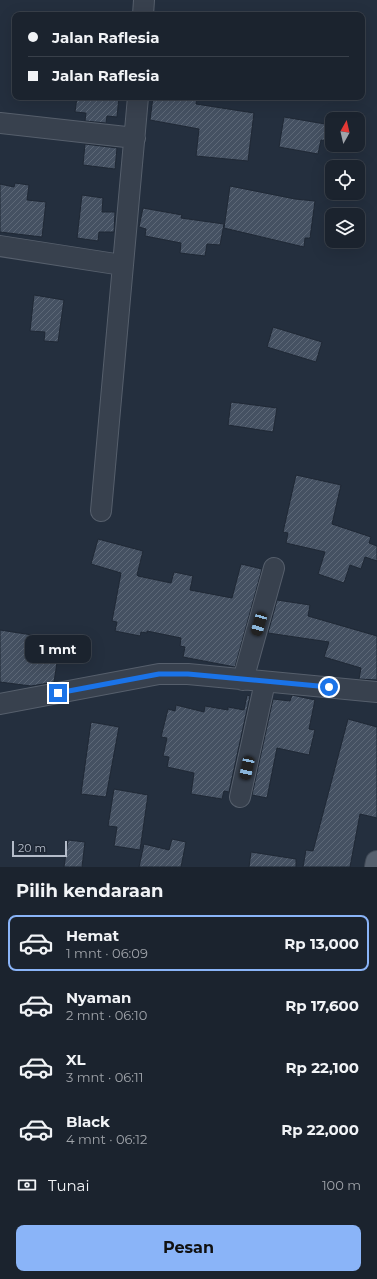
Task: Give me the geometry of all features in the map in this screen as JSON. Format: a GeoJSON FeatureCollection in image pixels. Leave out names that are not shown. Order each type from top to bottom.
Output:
{"type":"FeatureCollection","features":[{"type":"Feature","properties":{"kind":"main road"},"geometry":{"type":"LineString","coordinates":[[376,867],[377,862]]}},
{"type":"Feature","properties":{"kind":"street"},"geometry":{"type":"LineString","coordinates":[[143,12],[144,0]]}},
{"type":"Feature","properties":{"kind":"street"},"geometry":{"type":"LineString","coordinates":[[101,511],[138,100]]}},
{"type":"Feature","properties":{"kind":"street"},"geometry":{"type":"LineString","coordinates":[[0,123],[135,138]]}},
{"type":"Feature","properties":{"kind":"street"},"geometry":{"type":"LineString","coordinates":[[0,246],[122,265]]}},
{"type":"Feature","properties":{"kind":"street"},"geometry":{"type":"LineString","coordinates":[[243,680],[274,568]]}},
{"type":"Feature","properties":{"kind":"street"},"geometry":{"type":"LineString","coordinates":[[0,704],[159,674],[188,674],[377,692]]}},
{"type":"Feature","properties":{"kind":"street"},"geometry":{"type":"LineString","coordinates":[[240,797],[266,682]]}},
{"type":"Feature","properties":{"kind":"building"},"geometry":{"type":"Polygon","coordinates":[[[77,100],[119,100],[117,117],[107,116],[106,123],[85,121],[86,113],[75,112],[77,100]]]}},
{"type":"Feature","properties":{"kind":"building"},"geometry":{"type":"Polygon","coordinates":[[[153,100],[197,100],[196,104],[254,113],[248,161],[196,156],[199,129],[150,120],[153,100]]]}},
{"type":"Feature","properties":{"kind":"building"},"geometry":{"type":"Polygon","coordinates":[[[284,117],[325,124],[325,140],[321,140],[318,154],[279,147],[284,117]]]}},
{"type":"Feature","properties":{"kind":"building"},"geometry":{"type":"Polygon","coordinates":[[[85,144],[117,148],[115,169],[83,165],[85,144]]]}},
{"type":"Feature","properties":{"kind":"building"},"geometry":{"type":"Polygon","coordinates":[[[15,183],[29,185],[27,200],[46,202],[42,237],[0,232],[0,184],[14,187],[15,183]]]}},
{"type":"Feature","properties":{"kind":"building"},"geometry":{"type":"Polygon","coordinates":[[[230,186],[295,199],[315,201],[310,238],[305,238],[304,247],[224,228],[230,186]]]}},
{"type":"Feature","properties":{"kind":"building"},"geometry":{"type":"Polygon","coordinates":[[[82,195],[103,198],[102,212],[115,212],[114,232],[99,232],[98,241],[77,238],[82,195]]]}},
{"type":"Feature","properties":{"kind":"building"},"geometry":{"type":"Polygon","coordinates":[[[143,208],[182,215],[181,218],[224,224],[220,245],[207,244],[205,256],[180,253],[181,243],[145,236],[146,229],[139,227],[143,208]]]}},
{"type":"Feature","properties":{"kind":"building"},"geometry":{"type":"Polygon","coordinates":[[[34,295],[64,300],[58,342],[44,341],[45,332],[30,331],[34,295]]]}},
{"type":"Feature","properties":{"kind":"building"},"geometry":{"type":"Polygon","coordinates":[[[273,327],[322,342],[316,362],[267,347],[273,327]]]}},
{"type":"Feature","properties":{"kind":"building"},"geometry":{"type":"Polygon","coordinates":[[[231,402],[277,408],[273,432],[228,425],[231,402]]]}},
{"type":"Feature","properties":{"kind":"building"},"geometry":{"type":"Polygon","coordinates":[[[296,475],[341,485],[332,524],[371,537],[369,543],[377,546],[377,561],[365,557],[361,569],[350,565],[344,583],[318,574],[325,552],[286,543],[288,533],[283,532],[296,475]]]}},
{"type":"Feature","properties":{"kind":"building"},"geometry":{"type":"Polygon","coordinates":[[[98,539],[143,551],[138,576],[171,583],[174,572],[193,576],[190,590],[232,598],[241,564],[262,569],[235,667],[183,657],[185,647],[180,646],[181,638],[147,631],[147,633],[141,632],[140,636],[115,631],[117,622],[112,621],[121,573],[91,564],[98,539]]]}},
{"type":"Feature","properties":{"kind":"building"},"geometry":{"type":"Polygon","coordinates":[[[277,600],[310,605],[308,616],[377,636],[377,680],[359,679],[361,668],[324,657],[329,642],[268,633],[277,600]]]}},
{"type":"Feature","properties":{"kind":"building"},"geometry":{"type":"Polygon","coordinates":[[[0,630],[45,637],[45,635],[61,637],[54,682],[31,686],[0,682],[0,630]]]}},
{"type":"Feature","properties":{"kind":"building"},"geometry":{"type":"Polygon","coordinates":[[[247,695],[250,696],[229,792],[224,791],[222,799],[191,794],[194,773],[167,767],[169,757],[163,756],[167,738],[161,737],[168,709],[175,711],[176,705],[204,712],[205,706],[228,710],[228,707],[244,710],[247,695]]]}},
{"type":"Feature","properties":{"kind":"building"},"geometry":{"type":"Polygon","coordinates":[[[292,695],[315,700],[309,729],[315,730],[309,755],[277,748],[267,798],[252,795],[273,699],[290,701],[292,695]]]}},
{"type":"Feature","properties":{"kind":"building"},"geometry":{"type":"Polygon","coordinates":[[[348,719],[377,727],[377,818],[360,814],[350,867],[303,867],[306,850],[313,851],[348,719]]]}},
{"type":"Feature","properties":{"kind":"building"},"geometry":{"type":"Polygon","coordinates":[[[91,722],[119,727],[106,797],[81,794],[91,722]]]}},
{"type":"Feature","properties":{"kind":"building"},"geometry":{"type":"Polygon","coordinates":[[[114,789],[148,795],[140,850],[114,846],[117,827],[108,826],[114,789]]]}},
{"type":"Feature","properties":{"kind":"building"},"geometry":{"type":"Polygon","coordinates":[[[172,839],[186,842],[181,867],[139,867],[144,844],[169,850],[172,839]]]}},
{"type":"Feature","properties":{"kind":"building"},"geometry":{"type":"Polygon","coordinates":[[[68,840],[85,842],[82,867],[64,867],[68,840]]]}},
{"type":"Feature","properties":{"kind":"building"},"geometry":{"type":"Polygon","coordinates":[[[251,852],[296,859],[296,867],[249,867],[251,852]]]}},
{"type":"Feature","properties":{"kind":"route"},"geometry":{"type":"LineString","coordinates":[[58,693],[159,674],[188,674],[329,687]]}}]}
